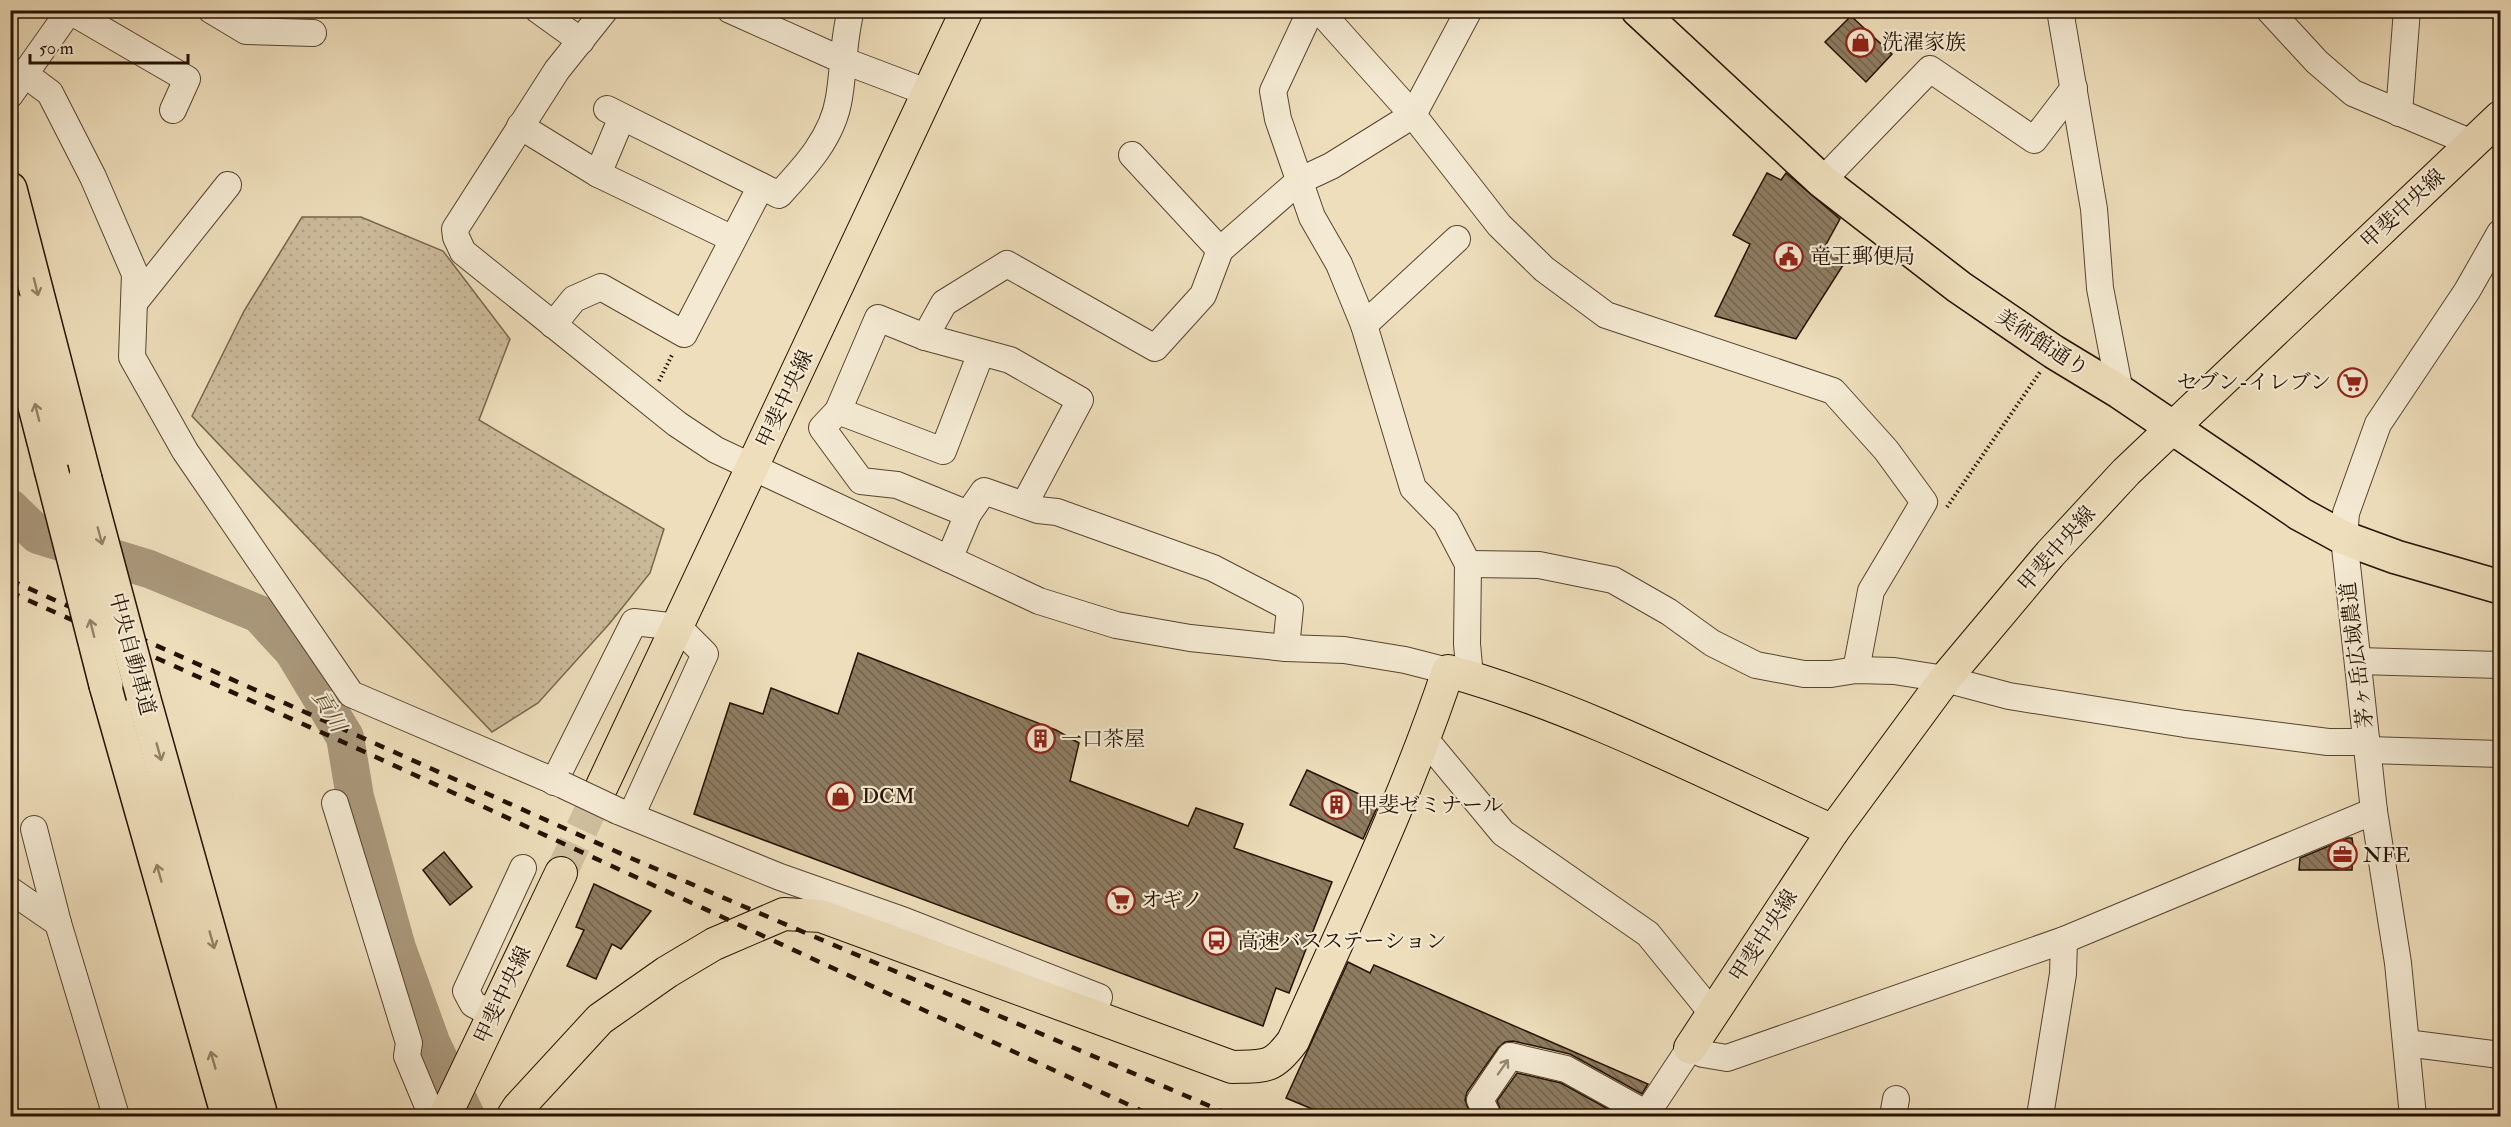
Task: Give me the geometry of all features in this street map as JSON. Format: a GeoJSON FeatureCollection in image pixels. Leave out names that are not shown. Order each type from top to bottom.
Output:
{"type":"FeatureCollection","features":[{"type":"Feature","properties":{"kind":"highway","name":"美術館通り"},"geometry":{"type":"LineString","coordinates":[[1638,10],[1822,180],[1959,287],[2054,352],[2120,392],[2300,514],[2344,538],[2396,557],[2500,586]]}},
{"type":"Feature","properties":{"kind":"highway","name":"中央自動車道"},"geometry":{"type":"LineString","coordinates":[[10,189],[143,696],[261,1116]]}},
{"type":"Feature","properties":{"kind":"highway","name":"中央自動車道"},"geometry":{"type":"LineString","coordinates":[[10,309],[106,685],[228,1116]]}},
{"type":"Feature","properties":{"kind":"main road","name":"甲斐中央線"},"geometry":{"type":"LineString","coordinates":[[617,804],[678,627],[967,10]]}},
{"type":"Feature","properties":{"kind":"main road","name":"甲斐中央線"},"geometry":{"type":"LineString","coordinates":[[1690,1048],[1833,831],[1945,679],[2050,554],[2126,472],[2500,117]]}},
{"type":"Feature","properties":{"kind":"main road"},"geometry":{"type":"LineString","coordinates":[[513,1116],[600,1019],[667,972],[714,944],[784,914],[821,916],[1232,1067],[1265,1066],[1279,1059],[1293,1041],[1425,739],[1459,674],[1600,725],[1833,831]]}},
{"type":"Feature","properties":{"kind":"main road","name":"甲斐中央線"},"geometry":{"type":"LineString","coordinates":[[446,1116],[561,873]]}},
{"type":"Feature","properties":{"kind":"street"},"geometry":{"type":"LineString","coordinates":[[211,10],[246,31],[314,33]]}},
{"type":"Feature","properties":{"kind":"street"},"geometry":{"type":"LineString","coordinates":[[538,10],[581,41]]}},
{"type":"Feature","properties":{"kind":"street"},"geometry":{"type":"LineString","coordinates":[[605,10],[557,70],[520,126],[455,229],[456,237],[464,252],[677,424],[716,450],[1039,601],[1116,625],[1190,638],[1286,648],[1344,650],[1405,660],[1459,674],[1467,644],[1468,564],[1446,522],[1413,488],[1364,325],[1339,264],[1312,217],[1278,119],[1273,91],[1311,10]]}},
{"type":"Feature","properties":{"kind":"street"},"geometry":{"type":"LineString","coordinates":[[730,10],[842,60],[928,93]]}},
{"type":"Feature","properties":{"kind":"street"},"geometry":{"type":"LineString","coordinates":[[598,174],[615,113],[780,195],[810,161],[831,125],[839,99],[842,60],[851,10]]}},
{"type":"Feature","properties":{"kind":"street"},"geometry":{"type":"LineString","coordinates":[[1319,10],[1413,115],[1499,225],[1544,269],[1606,315],[1833,391],[1886,450],[1924,502],[1871,591],[1856,670]]}},
{"type":"Feature","properties":{"kind":"street"},"geometry":{"type":"LineString","coordinates":[[925,338],[944,303],[1007,264],[1155,348],[1203,295],[1220,250],[1299,181],[1331,166],[1413,115],[1469,10]]}},
{"type":"Feature","properties":{"kind":"street"},"geometry":{"type":"LineString","coordinates":[[2060,10],[2094,209],[2100,288],[2120,392]]}},
{"type":"Feature","properties":{"kind":"street"},"geometry":{"type":"LineString","coordinates":[[2269,10],[2318,62],[2353,93],[2472,143]]}},
{"type":"Feature","properties":{"kind":"street"},"geometry":{"type":"LineString","coordinates":[[2399,113],[2407,10]]}},
{"type":"Feature","properties":{"kind":"street"},"geometry":{"type":"LineString","coordinates":[[172,110],[187,79],[64,14],[15,88],[50,93],[93,177],[135,274],[132,357],[185,451],[351,694],[559,784],[617,804],[780,877],[905,921],[1099,997],[1093,1016]]}},
{"type":"Feature","properties":{"kind":"street"},"geometry":{"type":"LineString","coordinates":[[1822,180],[1930,69],[2034,141],[2074,88]]}},
{"type":"Feature","properties":{"kind":"street"},"geometry":{"type":"LineString","coordinates":[[520,126],[598,174],[733,239]]}},
{"type":"Feature","properties":{"kind":"street"},"geometry":{"type":"LineString","coordinates":[[1132,155],[1220,250]]}},
{"type":"Feature","properties":{"kind":"street"},"geometry":{"type":"LineString","coordinates":[[134,303],[228,185]]}},
{"type":"Feature","properties":{"kind":"street"},"geometry":{"type":"LineString","coordinates":[[553,325],[574,299],[601,287],[684,334],[761,186]]}},
{"type":"Feature","properties":{"kind":"street","name":"茅ヶ岳広域農道"},"geometry":{"type":"LineString","coordinates":[[2413,1116],[2398,963],[2374,811],[2344,538],[2346,513],[2378,424],[2467,291],[2500,233]]}},
{"type":"Feature","properties":{"kind":"street"},"geometry":{"type":"LineString","coordinates":[[1364,325],[1457,239]]}},
{"type":"Feature","properties":{"kind":"street"},"geometry":{"type":"LineString","coordinates":[[969,514],[897,485],[861,481],[822,428],[838,411],[878,318],[925,338],[1010,360],[1080,400],[1024,505]]}},
{"type":"Feature","properties":{"kind":"street"},"geometry":{"type":"LineString","coordinates":[[838,411],[943,451],[981,353]]}},
{"type":"Feature","properties":{"kind":"street"},"geometry":{"type":"LineString","coordinates":[[949,559],[969,514],[984,491],[1038,510],[1057,512],[1213,567],[1290,608],[1286,648]]}},
{"type":"Feature","properties":{"kind":"street"},"geometry":{"type":"LineString","coordinates":[[1468,564],[1539,565],[1613,580],[1669,612],[1712,644],[1756,665],[1804,674],[1831,674],[1856,670],[1894,671],[1945,679],[2009,696],[2185,724],[2368,746],[2500,754]]}},
{"type":"Feature","properties":{"kind":"street"},"geometry":{"type":"LineString","coordinates":[[559,784],[634,622],[678,627],[705,654],[617,804]]}},
{"type":"Feature","properties":{"kind":"street"},"geometry":{"type":"LineString","coordinates":[[2358,661],[2500,665]]}},
{"type":"Feature","properties":{"kind":"street"},"geometry":{"type":"LineString","coordinates":[[1425,739],[1503,833],[1648,934],[1713,1014]]}},
{"type":"Feature","properties":{"kind":"street"},"geometry":{"type":"LineString","coordinates":[[335,803],[409,1043],[407,1056],[432,1116]]}},
{"type":"Feature","properties":{"kind":"street"},"geometry":{"type":"LineString","coordinates":[[1488,1116],[1480,1100],[1510,1056],[1566,1069],[1646,1115],[1690,1048],[1703,1054],[1727,1058],[2064,940],[2374,811]]}},
{"type":"Feature","properties":{"kind":"street"},"geometry":{"type":"LineString","coordinates":[[34,829],[58,923],[116,1116]]}},
{"type":"Feature","properties":{"kind":"street"},"geometry":{"type":"LineString","coordinates":[[492,1020],[473,1004],[466,991],[523,868]]}},
{"type":"Feature","properties":{"kind":"street"},"geometry":{"type":"LineString","coordinates":[[10,890],[58,923]]}},
{"type":"Feature","properties":{"kind":"street"},"geometry":{"type":"LineString","coordinates":[[2040,1116],[2063,974],[2064,940]]}},
{"type":"Feature","properties":{"kind":"street"},"geometry":{"type":"LineString","coordinates":[[2406,1043],[2500,1054]]}},
{"type":"Feature","properties":{"kind":"path"},"geometry":{"type":"LineString","coordinates":[[648,401],[684,334]]}},
{"type":"Feature","properties":{"kind":"path"},"geometry":{"type":"LineString","coordinates":[[1924,502],[1946,510],[2054,352]]}},
{"type":"Feature","properties":{"kind":"shaded area"},"geometry":{"type":"Polygon","coordinates":[[[302,217],[361,217],[443,251],[510,339],[479,420],[664,529],[650,573],[610,623],[538,703],[492,732],[192,416],[244,311],[302,217]]]}},
{"type":"Feature","properties":{"kind":"building"},"geometry":{"type":"Polygon","coordinates":[[[1851,16],[1892,54],[1866,82],[1825,42],[1851,16]]]}},
{"type":"Feature","properties":{"kind":"building","name":"竜王郵便局"},"geometry":{"type":"Polygon","coordinates":[[[1767,173],[1781,180],[1786,173],[1840,219],[1823,250],[1845,262],[1796,339],[1715,316],[1750,244],[1733,235],[1767,173]]]}},
{"type":"Feature","properties":{"kind":"building"},"geometry":{"type":"Polygon","coordinates":[[[858,653],[1056,730],[1079,743],[1070,781],[1188,826],[1196,808],[1243,824],[1234,848],[1332,882],[1289,993],[1276,988],[1263,1026],[694,814],[730,703],[763,714],[771,688],[838,714],[858,653]]]}},
{"type":"Feature","properties":{"kind":"building","name":"甲斐ゼミナール"},"geometry":{"type":"Polygon","coordinates":[[[1307,770],[1379,803],[1363,839],[1290,805],[1307,770]]]}},
{"type":"Feature","properties":{"kind":"building"},"geometry":{"type":"Polygon","coordinates":[[[2352,838],[2353,845],[2352,870],[2299,870],[2300,858],[2352,838]]]}},
{"type":"Feature","properties":{"kind":"building"},"geometry":{"type":"Polygon","coordinates":[[[444,852],[472,887],[450,905],[423,870],[444,852]]]}},
{"type":"Feature","properties":{"kind":"building"},"geometry":{"type":"Polygon","coordinates":[[[594,884],[651,911],[621,949],[612,944],[596,979],[567,966],[584,930],[576,927],[594,884]]]}},
{"type":"Feature","properties":{"kind":"building"},"geometry":{"type":"Polygon","coordinates":[[[1348,962],[1370,973],[1374,965],[1648,1084],[1642,1094],[1570,1054],[1513,1041],[1505,1042],[1498,1048],[1467,1092],[1465,1100],[1471,1116],[1329,1116],[1286,1098],[1348,962]]]}},
{"type":"Feature","properties":{"kind":"building"},"geometry":{"type":"Polygon","coordinates":[[[1517,1073],[1561,1083],[1621,1116],[1503,1116],[1497,1101],[1517,1073]]]}},
{"type":"Feature","properties":{"kind":"waterway","name":"貢川"},"geometry":{"type":"LineString","coordinates":[[10,508],[38,535],[149,569],[259,614],[293,651],[345,737],[355,797],[397,948],[431,1042],[466,1116]]}},
{"type":"Feature","properties":{"kind":"tunnel"},"geometry":{"type":"LineString","coordinates":[[561,873],[602,786]]}},
{"type":"Feature","properties":{"kind":"railway"},"geometry":{"type":"LineString","coordinates":[[10,580],[633,859],[1233,1116]]}},
{"type":"Feature","properties":{"kind":"railway"},"geometry":{"type":"LineString","coordinates":[[10,592],[365,752],[1153,1116]]}},
{"type":"Feature","properties":{"kind":"place","name":"洗濯家族"},"geometry":{"type":"Point","coordinates":[1861,42]}},
{"type":"Feature","properties":{"kind":"place","name":"竜王郵便局"},"geometry":{"type":"Point","coordinates":[1789,256]}},
{"type":"Feature","properties":{"kind":"place","name":"セブン-イレブン"},"geometry":{"type":"Point","coordinates":[2352,382]}},
{"type":"Feature","properties":{"kind":"place","name":"一口茶屋"},"geometry":{"type":"Point","coordinates":[1040,739]}},
{"type":"Feature","properties":{"kind":"place","name":"DCM"},"geometry":{"type":"Point","coordinates":[841,796]}},
{"type":"Feature","properties":{"kind":"place","name":"甲斐ゼミナール"},"geometry":{"type":"Point","coordinates":[1336,805]}},
{"type":"Feature","properties":{"kind":"place","name":"NFE"},"geometry":{"type":"Point","coordinates":[2342,855]}},
{"type":"Feature","properties":{"kind":"place","name":"オギノ"},"geometry":{"type":"Point","coordinates":[1120,900]}},
{"type":"Feature","properties":{"kind":"place","name":"高速バスステーション"},"geometry":{"type":"Point","coordinates":[1217,941]}}]}
